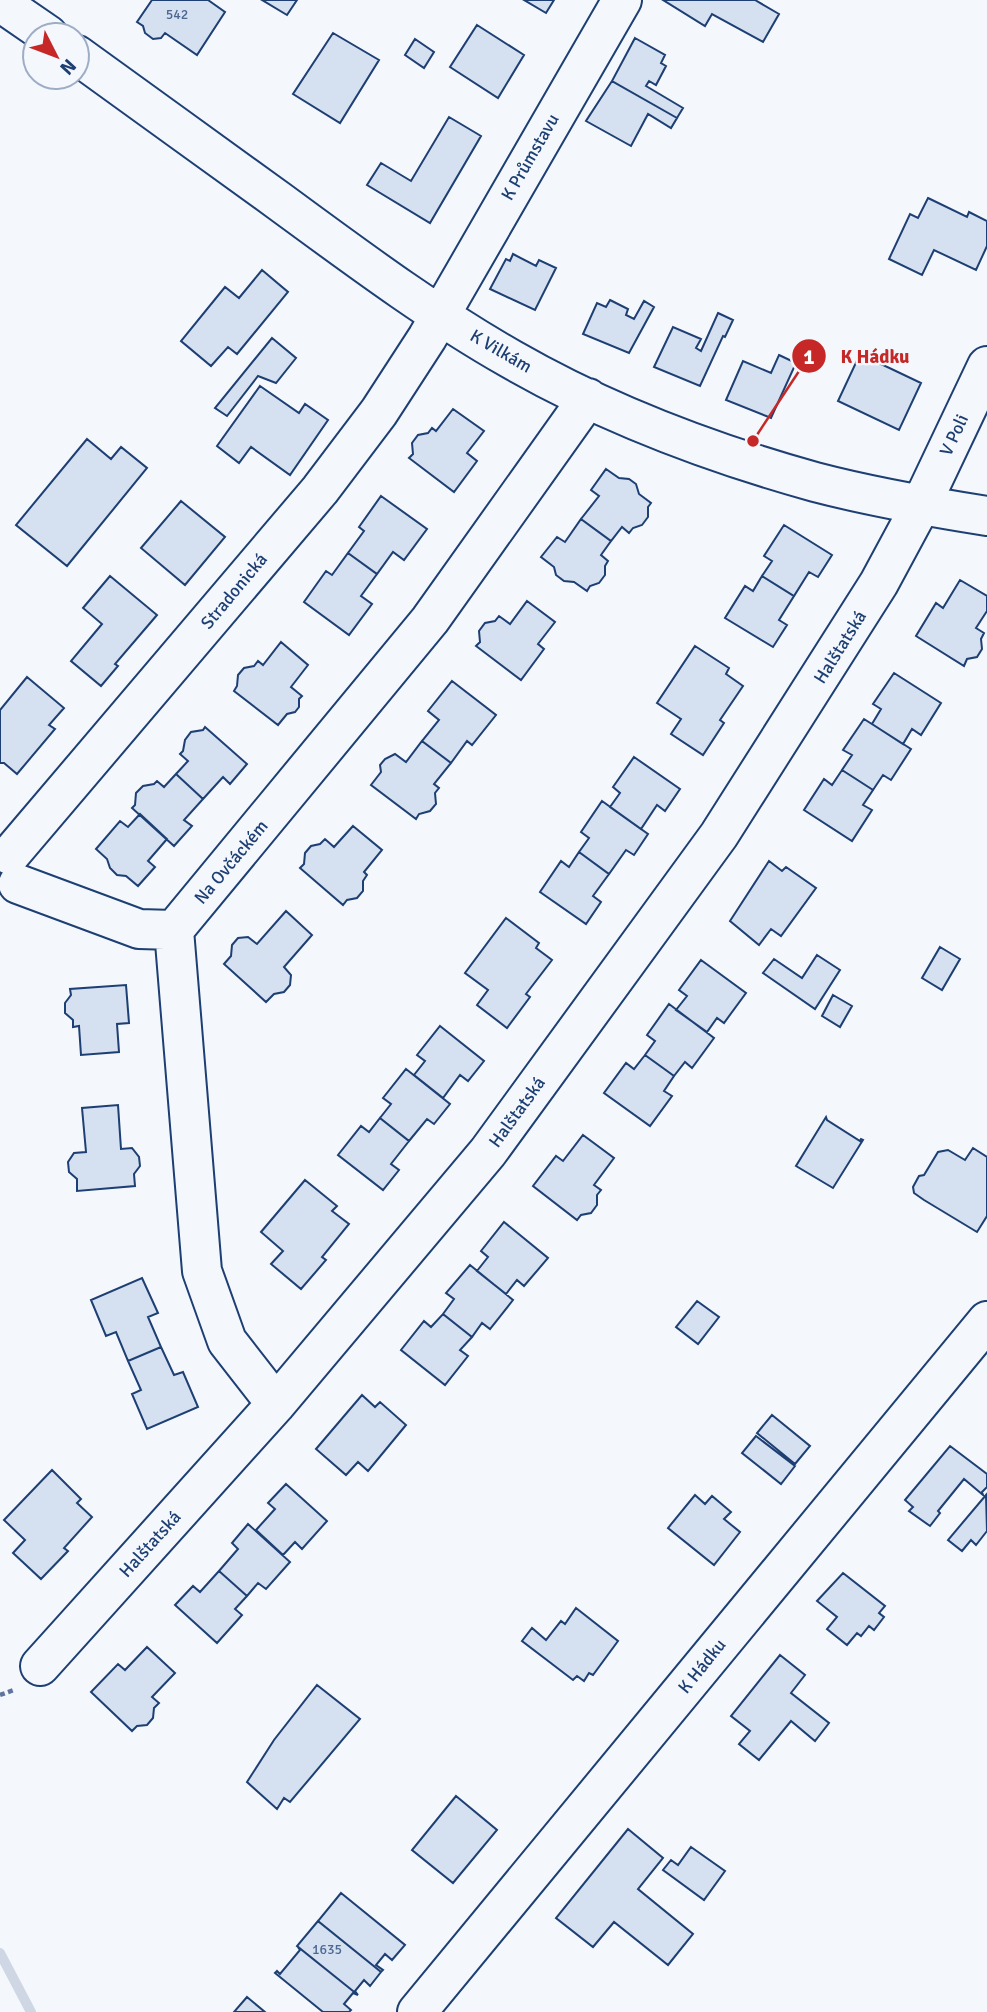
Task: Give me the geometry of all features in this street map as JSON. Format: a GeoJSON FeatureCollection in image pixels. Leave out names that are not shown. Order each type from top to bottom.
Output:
{"type":"FeatureCollection","features":[{"type":"Feature","properties":{"kind":"street","name":"K Průmstavu"},"geometry":{"type":"LineString","coordinates":[[440,315],[622,0]]}},
{"type":"Feature","properties":{"kind":"street"},"geometry":{"type":"LineString","coordinates":[[0,2],[28,21]]}},
{"type":"Feature","properties":{"kind":"street","name":"K Vilkám"},"geometry":{"type":"LineString","coordinates":[[91,65],[356,257],[440,315],[512,360],[588,398],[713,449],[816,482],[987,516]]}},
{"type":"Feature","properties":{"kind":"street","name":"Stradonická"},"geometry":{"type":"LineString","coordinates":[[174,930],[139,929],[14,869],[320,490],[379,412],[440,315]]}},
{"type":"Feature","properties":{"kind":"street","name":"V Poli"},"geometry":{"type":"LineString","coordinates":[[921,505],[987,366]]}},
{"type":"Feature","properties":{"kind":"street","name":"Na Ovčáckém"},"geometry":{"type":"LineString","coordinates":[[174,930],[430,620],[588,398]]}},
{"type":"Feature","properties":{"kind":"street","name":"Halštatská"},"geometry":{"type":"LineString","coordinates":[[40,1666],[276,1404],[488,1152],[719,835],[843,643],[921,505]]}},
{"type":"Feature","properties":{"kind":"street"},"geometry":{"type":"LineString","coordinates":[[174,930],[202,1271],[227,1341],[276,1404]]}},
{"type":"Feature","properties":{"kind":"street","name":"K Hádku"},"geometry":{"type":"LineString","coordinates":[[418,2012],[987,1321]]}},
{"type":"Feature","properties":{"kind":"building"},"geometry":{"type":"Polygon","coordinates":[[[152,0],[208,0],[225,12],[197,55],[165,33],[161,38],[153,39],[145,33],[143,26],[137,22],[152,0]]]}},
{"type":"Feature","properties":{"kind":"building"},"geometry":{"type":"Polygon","coordinates":[[[262,0],[297,0],[287,15],[262,0]]]}},
{"type":"Feature","properties":{"kind":"building"},"geometry":{"type":"Polygon","coordinates":[[[524,0],[554,0],[546,13],[524,0]]]}},
{"type":"Feature","properties":{"kind":"building"},"geometry":{"type":"Polygon","coordinates":[[[663,0],[755,0],[779,14],[763,42],[712,14],[705,26],[663,0]]]}},
{"type":"Feature","properties":{"kind":"building"},"geometry":{"type":"Polygon","coordinates":[[[477,25],[524,55],[498,98],[450,67],[477,25]]]}},
{"type":"Feature","properties":{"kind":"building"},"geometry":{"type":"Polygon","coordinates":[[[333,33],[379,60],[340,123],[293,94],[333,33]]]}},
{"type":"Feature","properties":{"kind":"building"},"geometry":{"type":"Polygon","coordinates":[[[635,38],[665,55],[661,63],[666,66],[656,85],[649,81],[646,86],[683,108],[677,118],[612,81],[635,38]]]}},
{"type":"Feature","properties":{"kind":"building"},"geometry":{"type":"Polygon","coordinates":[[[415,39],[434,52],[424,68],[405,55],[415,39]]]}},
{"type":"Feature","properties":{"kind":"building"},"geometry":{"type":"Polygon","coordinates":[[[612,81],[677,118],[671,128],[648,114],[631,146],[586,121],[612,81]]]}},
{"type":"Feature","properties":{"kind":"building"},"geometry":{"type":"Polygon","coordinates":[[[449,117],[481,136],[430,223],[367,185],[381,163],[411,181],[449,117]]]}},
{"type":"Feature","properties":{"kind":"building"},"geometry":{"type":"Polygon","coordinates":[[[928,198],[967,217],[969,212],[987,221],[987,246],[976,270],[934,250],[922,275],[889,259],[910,214],[918,218],[928,198]]]}},
{"type":"Feature","properties":{"kind":"building"},"geometry":{"type":"Polygon","coordinates":[[[513,254],[536,266],[539,260],[556,268],[535,310],[490,289],[506,259],[510,261],[513,254]]]}},
{"type":"Feature","properties":{"kind":"building"},"geometry":{"type":"Polygon","coordinates":[[[262,270],[288,292],[237,354],[228,347],[211,366],[181,341],[225,287],[239,298],[262,270]]]}},
{"type":"Feature","properties":{"kind":"building"},"geometry":{"type":"Polygon","coordinates":[[[610,300],[628,309],[626,315],[634,319],[644,301],[654,307],[629,353],[583,334],[597,303],[606,307],[610,300]]]}},
{"type":"Feature","properties":{"kind":"building"},"geometry":{"type":"Polygon","coordinates":[[[718,313],[733,320],[700,386],[654,367],[673,327],[701,339],[696,348],[701,351],[718,313]]]}},
{"type":"Feature","properties":{"kind":"building"},"geometry":{"type":"Polygon","coordinates":[[[272,338],[296,358],[276,383],[258,376],[227,416],[215,408],[272,338]]]}},
{"type":"Feature","properties":{"kind":"building"},"geometry":{"type":"Polygon","coordinates":[[[860,354],[921,383],[899,430],[838,401],[860,354]]]}},
{"type":"Feature","properties":{"kind":"building"},"geometry":{"type":"Polygon","coordinates":[[[779,355],[796,363],[771,418],[726,400],[743,361],[771,373],[779,355]]]}},
{"type":"Feature","properties":{"kind":"building"},"geometry":{"type":"Polygon","coordinates":[[[260,386],[299,413],[305,404],[328,420],[290,475],[251,447],[239,463],[217,446],[260,386]]]}},
{"type":"Feature","properties":{"kind":"building"},"geometry":{"type":"Polygon","coordinates":[[[453,409],[484,431],[467,453],[477,461],[454,492],[409,458],[413,454],[412,443],[418,435],[428,433],[432,428],[436,431],[453,409]]]}},
{"type":"Feature","properties":{"kind":"building"},"geometry":{"type":"Polygon","coordinates":[[[87,439],[111,459],[121,447],[147,468],[67,566],[16,525],[87,439]]]}},
{"type":"Feature","properties":{"kind":"building"},"geometry":{"type":"Polygon","coordinates":[[[606,469],[619,478],[629,479],[636,484],[639,494],[651,503],[648,517],[642,525],[633,528],[629,533],[622,527],[611,541],[581,519],[599,496],[591,490],[606,469]]]}},
{"type":"Feature","properties":{"kind":"building"},"geometry":{"type":"Polygon","coordinates":[[[381,496],[427,529],[404,560],[393,552],[377,574],[348,553],[364,531],[359,527],[381,496]]]}},
{"type":"Feature","properties":{"kind":"building"},"geometry":{"type":"Polygon","coordinates":[[[181,501],[225,537],[185,585],[141,548],[181,501]]]}},
{"type":"Feature","properties":{"kind":"building"},"geometry":{"type":"Polygon","coordinates":[[[581,519],[611,541],[601,555],[608,561],[605,575],[587,591],[574,582],[564,581],[556,575],[554,567],[541,557],[557,537],[565,542],[581,519]]]}},
{"type":"Feature","properties":{"kind":"building"},"geometry":{"type":"Polygon","coordinates":[[[784,525],[832,555],[818,577],[809,572],[794,596],[762,576],[772,561],[764,556],[784,525]]]}},
{"type":"Feature","properties":{"kind":"building"},"geometry":{"type":"Polygon","coordinates":[[[348,553],[377,574],[361,596],[372,604],[349,635],[304,602],[326,571],[332,575],[348,553]]]}},
{"type":"Feature","properties":{"kind":"building"},"geometry":{"type":"Polygon","coordinates":[[[110,576],[157,615],[115,664],[118,666],[101,686],[71,661],[102,624],[83,608],[110,576]]]}},
{"type":"Feature","properties":{"kind":"building"},"geometry":{"type":"Polygon","coordinates":[[[762,576],[794,596],[779,620],[787,625],[773,647],[725,618],[745,586],[753,591],[762,576]]]}},
{"type":"Feature","properties":{"kind":"building"},"geometry":{"type":"Polygon","coordinates":[[[960,580],[987,596],[987,611],[976,628],[984,633],[981,639],[982,649],[977,657],[967,659],[964,666],[916,636],[936,603],[943,608],[960,580]]]}},
{"type":"Feature","properties":{"kind":"building"},"geometry":{"type":"Polygon","coordinates":[[[527,601],[555,622],[538,644],[544,649],[521,680],[476,646],[480,642],[479,631],[485,623],[495,621],[499,616],[510,624],[527,601]]]}},
{"type":"Feature","properties":{"kind":"building"},"geometry":{"type":"Polygon","coordinates":[[[281,642],[308,665],[291,687],[302,696],[299,699],[299,707],[295,712],[287,714],[278,725],[234,691],[238,675],[244,668],[254,666],[258,661],[263,665],[281,642]]]}},
{"type":"Feature","properties":{"kind":"building"},"geometry":{"type":"Polygon","coordinates":[[[695,646],[729,668],[726,674],[743,686],[720,720],[724,723],[703,755],[671,734],[681,719],[657,703],[695,646]]]}},
{"type":"Feature","properties":{"kind":"building"},"geometry":{"type":"Polygon","coordinates":[[[894,673],[941,703],[921,735],[912,729],[903,744],[872,724],[881,709],[873,704],[894,673]]]}},
{"type":"Feature","properties":{"kind":"building"},"geometry":{"type":"Polygon","coordinates":[[[27,677],[64,708],[49,725],[55,729],[17,774],[4,763],[0,763],[0,710],[27,677]]]}},
{"type":"Feature","properties":{"kind":"building"},"geometry":{"type":"Polygon","coordinates":[[[452,681],[496,715],[472,745],[467,741],[451,763],[422,741],[439,720],[428,711],[452,681]]]}},
{"type":"Feature","properties":{"kind":"building"},"geometry":{"type":"Polygon","coordinates":[[[864,719],[911,749],[891,780],[883,775],[873,790],[842,770],[852,755],[843,750],[864,719]]]}},
{"type":"Feature","properties":{"kind":"building"},"geometry":{"type":"Polygon","coordinates":[[[205,727],[247,764],[230,784],[223,777],[203,799],[176,774],[188,761],[180,754],[185,740],[191,732],[203,730],[205,727]]]}},
{"type":"Feature","properties":{"kind":"building"},"geometry":{"type":"Polygon","coordinates":[[[422,741],[451,763],[434,784],[439,788],[435,793],[436,804],[430,811],[419,814],[416,819],[371,785],[381,772],[380,765],[385,759],[395,754],[406,762],[422,741]]]}},
{"type":"Feature","properties":{"kind":"building"},"geometry":{"type":"Polygon","coordinates":[[[634,757],[680,789],[665,811],[657,805],[641,829],[610,807],[620,793],[613,787],[634,757]]]}},
{"type":"Feature","properties":{"kind":"building"},"geometry":{"type":"Polygon","coordinates":[[[842,770],[873,790],[863,805],[872,810],[852,841],[804,810],[824,779],[832,785],[842,770]]]}},
{"type":"Feature","properties":{"kind":"building"},"geometry":{"type":"Polygon","coordinates":[[[176,774],[203,799],[184,820],[192,826],[174,846],[132,808],[135,805],[136,793],[143,786],[157,781],[164,787],[176,774]]]}},
{"type":"Feature","properties":{"kind":"building"},"geometry":{"type":"Polygon","coordinates":[[[602,801],[648,834],[634,855],[626,850],[609,874],[579,852],[589,838],[581,832],[602,801]]]}},
{"type":"Feature","properties":{"kind":"building"},"geometry":{"type":"Polygon","coordinates":[[[140,814],[167,839],[148,861],[155,867],[138,886],[126,876],[117,875],[110,868],[107,859],[96,849],[120,821],[128,827],[140,814]]]}},
{"type":"Feature","properties":{"kind":"building"},"geometry":{"type":"Polygon","coordinates":[[[353,826],[382,850],[364,872],[367,875],[363,881],[363,891],[357,898],[347,900],[343,905],[300,868],[304,864],[305,853],[311,846],[320,844],[325,839],[334,847],[353,826]]]}},
{"type":"Feature","properties":{"kind":"building"},"geometry":{"type":"Polygon","coordinates":[[[579,852],[609,874],[593,896],[601,902],[586,924],[540,892],[561,861],[569,867],[579,852]]]}},
{"type":"Feature","properties":{"kind":"building"},"geometry":{"type":"Polygon","coordinates":[[[769,861],[782,871],[786,867],[816,888],[781,936],[771,929],[759,945],[730,921],[769,861]]]}},
{"type":"Feature","properties":{"kind":"building"},"geometry":{"type":"Polygon","coordinates":[[[286,911],[312,935],[284,967],[291,975],[290,985],[284,992],[274,994],[266,1002],[224,964],[231,956],[232,945],[238,938],[248,937],[257,944],[286,911]]]}},
{"type":"Feature","properties":{"kind":"building"},"geometry":{"type":"Polygon","coordinates":[[[506,918],[539,943],[536,948],[552,960],[526,994],[530,997],[507,1028],[477,1005],[488,990],[465,973],[506,918]]]}},
{"type":"Feature","properties":{"kind":"building"},"geometry":{"type":"Polygon","coordinates":[[[940,947],[960,959],[942,990],[922,978],[940,947]]]}},
{"type":"Feature","properties":{"kind":"building"},"geometry":{"type":"Polygon","coordinates":[[[817,955],[840,970],[815,1009],[763,973],[774,959],[802,978],[817,955]]]}},
{"type":"Feature","properties":{"kind":"building"},"geometry":{"type":"Polygon","coordinates":[[[701,960],[746,993],[724,1023],[717,1018],[707,1032],[676,1010],[687,996],[679,990],[701,960]]]}},
{"type":"Feature","properties":{"kind":"building"},"geometry":{"type":"Polygon","coordinates":[[[126,985],[129,1023],[117,1024],[119,1052],[81,1055],[79,1026],[73,1027],[73,1020],[65,1013],[65,1003],[71,995],[70,989],[126,985]]]}},
{"type":"Feature","properties":{"kind":"building"},"geometry":{"type":"Polygon","coordinates":[[[833,995],[852,1006],[840,1027],[822,1016],[833,995]]]}},
{"type":"Feature","properties":{"kind":"building"},"geometry":{"type":"Polygon","coordinates":[[[669,1004],[714,1038],[692,1068],[685,1062],[674,1076],[645,1055],[655,1041],[647,1035],[669,1004]]]}},
{"type":"Feature","properties":{"kind":"building"},"geometry":{"type":"Polygon","coordinates":[[[440,1026],[484,1061],[468,1081],[460,1075],[443,1098],[414,1075],[425,1061],[417,1055],[440,1026]]]}},
{"type":"Feature","properties":{"kind":"building"},"geometry":{"type":"Polygon","coordinates":[[[645,1055],[674,1076],[664,1091],[672,1096],[650,1126],[604,1093],[626,1063],[634,1069],[645,1055]]]}},
{"type":"Feature","properties":{"kind":"building"},"geometry":{"type":"Polygon","coordinates":[[[406,1069],[450,1104],[434,1124],[427,1119],[409,1141],[380,1118],[391,1104],[383,1098],[406,1069]]]}},
{"type":"Feature","properties":{"kind":"building"},"geometry":{"type":"Polygon","coordinates":[[[118,1105],[121,1149],[132,1148],[139,1157],[140,1166],[134,1174],[135,1186],[77,1191],[77,1179],[69,1172],[68,1162],[74,1153],[86,1152],[82,1108],[118,1105]]]}},
{"type":"Feature","properties":{"kind":"building"},"geometry":{"type":"Polygon","coordinates":[[[826,1117],[860,1141],[863,1140],[833,1188],[796,1166],[826,1117]]]}},
{"type":"Feature","properties":{"kind":"building"},"geometry":{"type":"Polygon","coordinates":[[[380,1118],[409,1141],[391,1164],[399,1170],[383,1190],[338,1155],[361,1126],[369,1132],[380,1118]]]}},
{"type":"Feature","properties":{"kind":"building"},"geometry":{"type":"Polygon","coordinates":[[[583,1135],[614,1158],[594,1185],[601,1190],[597,1195],[597,1205],[591,1213],[581,1215],[577,1220],[533,1186],[556,1156],[563,1161],[583,1135]]]}},
{"type":"Feature","properties":{"kind":"building"},"geometry":{"type":"Polygon","coordinates":[[[973,1148],[987,1157],[987,1216],[977,1232],[914,1193],[913,1187],[938,1152],[948,1150],[965,1160],[973,1148]]]}},
{"type":"Feature","properties":{"kind":"building"},"geometry":{"type":"Polygon","coordinates":[[[305,1180],[337,1206],[332,1211],[349,1224],[322,1257],[326,1260],[301,1289],[271,1264],[283,1251],[261,1232],[305,1180]]]}},
{"type":"Feature","properties":{"kind":"building"},"geometry":{"type":"Polygon","coordinates":[[[504,1222],[548,1258],[524,1286],[517,1280],[506,1294],[477,1271],[488,1257],[481,1251],[504,1222]]]}},
{"type":"Feature","properties":{"kind":"building"},"geometry":{"type":"Polygon","coordinates":[[[470,1265],[513,1300],[490,1329],[482,1323],[472,1337],[443,1314],[454,1299],[446,1293],[470,1265]]]}},
{"type":"Feature","properties":{"kind":"building"},"geometry":{"type":"Polygon","coordinates":[[[142,1278],[158,1313],[148,1317],[161,1347],[128,1361],[116,1332],[106,1336],[91,1300],[142,1278]]]}},
{"type":"Feature","properties":{"kind":"building"},"geometry":{"type":"Polygon","coordinates":[[[697,1301],[719,1317],[698,1344],[676,1327],[697,1301]]]}},
{"type":"Feature","properties":{"kind":"building"},"geometry":{"type":"Polygon","coordinates":[[[443,1314],[472,1337],[460,1350],[468,1356],[445,1385],[401,1350],[424,1321],[431,1327],[443,1314]]]}},
{"type":"Feature","properties":{"kind":"building"},"geometry":{"type":"Polygon","coordinates":[[[161,1347],[174,1375],[183,1372],[198,1407],[147,1429],[132,1394],[141,1390],[128,1361],[161,1347]]]}},
{"type":"Feature","properties":{"kind":"building"},"geometry":{"type":"Polygon","coordinates":[[[362,1395],[375,1407],[380,1402],[406,1425],[368,1471],[358,1462],[346,1475],[316,1449],[362,1395]]]}},
{"type":"Feature","properties":{"kind":"building"},"geometry":{"type":"Polygon","coordinates":[[[772,1415],[810,1446],[795,1464],[757,1433],[772,1415]]]}},
{"type":"Feature","properties":{"kind":"building"},"geometry":{"type":"Polygon","coordinates":[[[756,1436],[795,1466],[781,1484],[742,1453],[756,1436]]]}},
{"type":"Feature","properties":{"kind":"building"},"geometry":{"type":"Polygon","coordinates":[[[950,1446],[987,1474],[987,1487],[982,1492],[983,1495],[964,1479],[938,1511],[940,1513],[930,1526],[909,1511],[913,1507],[905,1500],[950,1446]]]}},
{"type":"Feature","properties":{"kind":"building"},"geometry":{"type":"Polygon","coordinates":[[[52,1470],[81,1499],[77,1503],[92,1517],[64,1548],[68,1551],[41,1579],[13,1553],[25,1540],[4,1520],[52,1470]]]}},
{"type":"Feature","properties":{"kind":"building"},"geometry":{"type":"Polygon","coordinates":[[[286,1484],[327,1521],[302,1549],[295,1542],[283,1555],[256,1530],[275,1509],[268,1503],[286,1484]]]}},
{"type":"Feature","properties":{"kind":"building"},"geometry":{"type":"Polygon","coordinates":[[[695,1495],[705,1504],[712,1496],[731,1512],[724,1519],[740,1532],[714,1565],[668,1528],[695,1495]]]}},
{"type":"Feature","properties":{"kind":"building"},"geometry":{"type":"Polygon","coordinates":[[[986,1495],[987,1531],[976,1545],[971,1540],[962,1551],[948,1540],[986,1495]]]}},
{"type":"Feature","properties":{"kind":"building"},"geometry":{"type":"Polygon","coordinates":[[[248,1524],[290,1562],[266,1589],[258,1583],[247,1596],[219,1571],[238,1549],[232,1543],[248,1524]]]}},
{"type":"Feature","properties":{"kind":"building"},"geometry":{"type":"Polygon","coordinates":[[[219,1571],[247,1596],[235,1609],[242,1615],[217,1643],[175,1605],[193,1586],[200,1592],[219,1571]]]}},
{"type":"Feature","properties":{"kind":"building"},"geometry":{"type":"Polygon","coordinates":[[[843,1573],[885,1606],[879,1613],[884,1617],[874,1630],[869,1626],[861,1636],[857,1633],[847,1645],[827,1629],[837,1617],[817,1601],[843,1573]]]}},
{"type":"Feature","properties":{"kind":"building"},"geometry":{"type":"Polygon","coordinates":[[[576,1608],[618,1641],[593,1675],[589,1673],[584,1681],[577,1676],[573,1680],[522,1641],[532,1628],[546,1640],[561,1621],[565,1624],[576,1608]]]}},
{"type":"Feature","properties":{"kind":"building"},"geometry":{"type":"Polygon","coordinates":[[[147,1647],[175,1673],[152,1697],[159,1703],[154,1708],[153,1718],[147,1725],[137,1726],[132,1731],[91,1692],[118,1664],[125,1670],[147,1647]]]}},
{"type":"Feature","properties":{"kind":"building"},"geometry":{"type":"Polygon","coordinates":[[[780,1655],[805,1675],[791,1693],[829,1723],[815,1741],[791,1721],[759,1760],[739,1744],[750,1731],[731,1716],[780,1655]]]}},
{"type":"Feature","properties":{"kind":"building"},"geometry":{"type":"Polygon","coordinates":[[[317,1685],[360,1719],[290,1802],[284,1798],[277,1809],[247,1782],[274,1740],[317,1685]]]}},
{"type":"Feature","properties":{"kind":"building"},"geometry":{"type":"Polygon","coordinates":[[[456,1796],[497,1830],[453,1883],[412,1850],[456,1796]]]}},
{"type":"Feature","properties":{"kind":"building"},"geometry":{"type":"Polygon","coordinates":[[[628,1829],[663,1858],[638,1889],[693,1934],[668,1965],[614,1922],[593,1947],[556,1918],[628,1829]]]}},
{"type":"Feature","properties":{"kind":"building"},"geometry":{"type":"Polygon","coordinates":[[[691,1847],[725,1871],[704,1900],[663,1870],[671,1860],[678,1865],[691,1847]]]}},
{"type":"Feature","properties":{"kind":"building"},"geometry":{"type":"Polygon","coordinates":[[[341,1893],[405,1945],[392,1960],[385,1954],[376,1965],[383,1970],[381,1972],[318,1921],[341,1893]]]}},
{"type":"Feature","properties":{"kind":"building"},"geometry":{"type":"Polygon","coordinates":[[[318,1921],[381,1972],[370,1986],[364,1980],[355,1991],[358,1995],[297,1946],[318,1921]]]}},
{"type":"Feature","properties":{"kind":"building"},"geometry":{"type":"Polygon","coordinates":[[[297,1946],[358,1995],[353,1993],[344,2004],[351,2010],[349,2012],[323,2012],[275,1973],[277,1971],[280,1974],[300,1950],[297,1946]]]}},
{"type":"Feature","properties":{"kind":"building"},"geometry":{"type":"Polygon","coordinates":[[[247,1997],[265,2012],[234,2012],[247,1997]]]}},
{"type":"Feature","properties":{"kind":"waterway"},"geometry":{"type":"LineString","coordinates":[[0,1953],[31,2012]]}},
{"type":"Feature","properties":{"kind":"place","name":"K Hádku"},"geometry":{"type":"Point","coordinates":[753,441]}}]}
